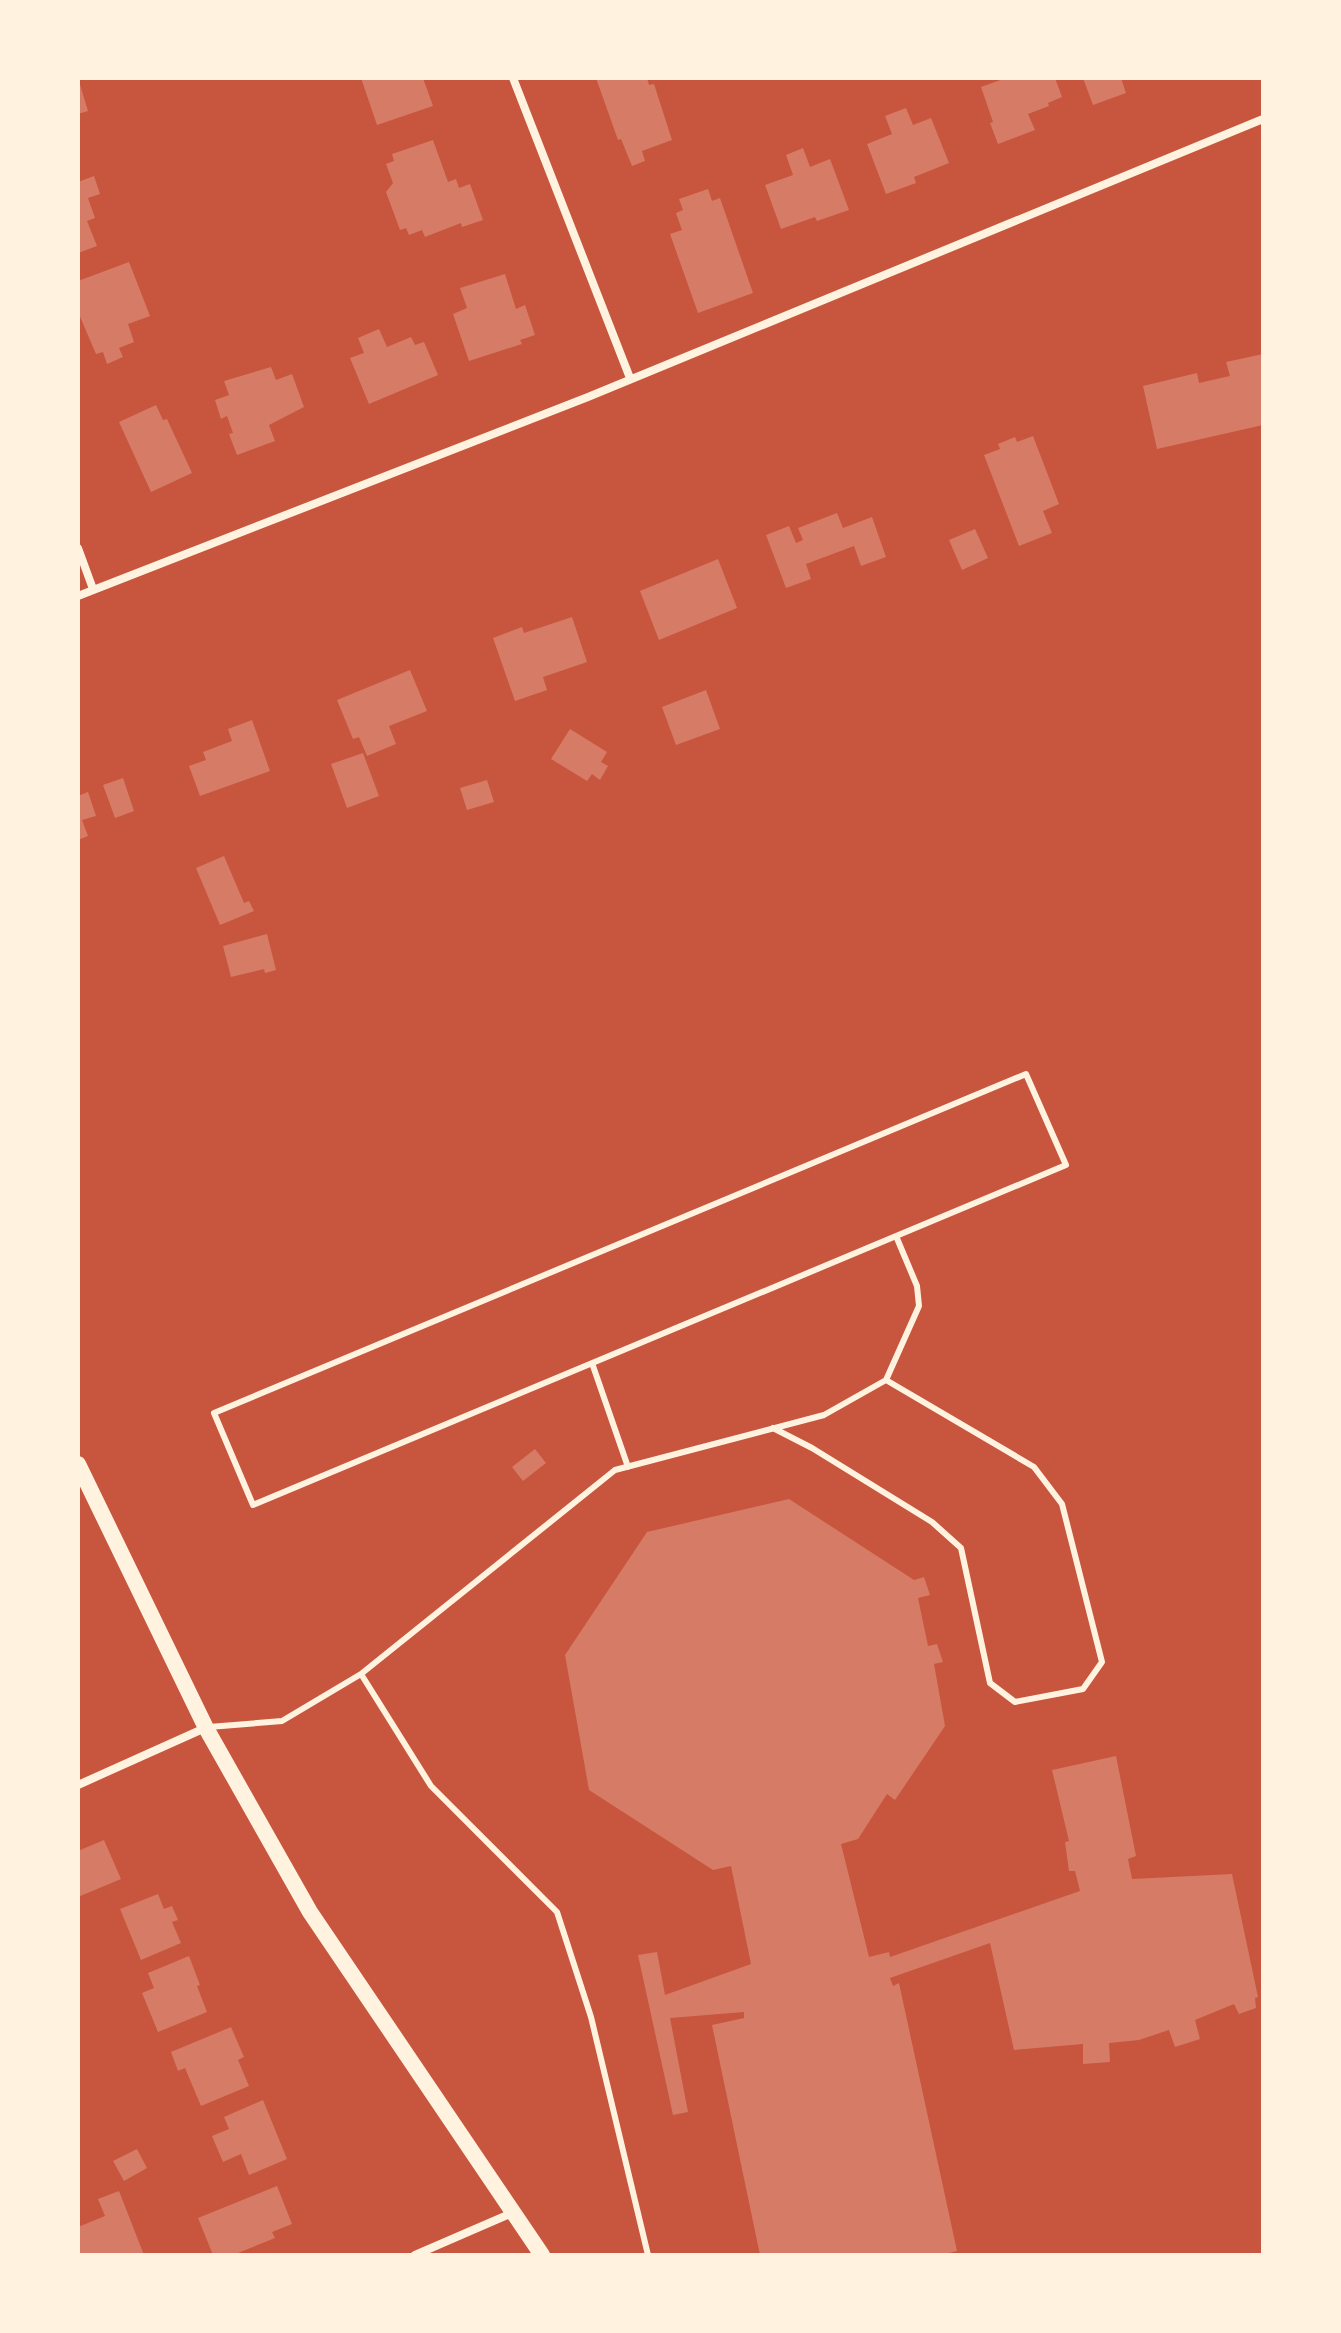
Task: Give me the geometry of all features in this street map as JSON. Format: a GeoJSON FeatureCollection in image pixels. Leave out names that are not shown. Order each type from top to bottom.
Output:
{"type":"FeatureCollection","features":[{"type":"Feature","properties":{"kind":"main road"},"geometry":{"type":"LineString","coordinates":[[78,1464],[206,1728],[310,1912],[542,2255]]}},
{"type":"Feature","properties":{"kind":"street"},"geometry":{"type":"LineString","coordinates":[[513,78],[630,378]]}},
{"type":"Feature","properties":{"kind":"street"},"geometry":{"type":"LineString","coordinates":[[78,596],[342,495],[1263,119]]}},
{"type":"Feature","properties":{"kind":"street"},"geometry":{"type":"LineString","coordinates":[[78,548],[93,589]]}},
{"type":"Feature","properties":{"kind":"street"},"geometry":{"type":"LineString","coordinates":[[78,1785],[206,1728]]}},
{"type":"Feature","properties":{"kind":"street"},"geometry":{"type":"LineString","coordinates":[[416,2255],[512,2213]]}},
{"type":"Feature","properties":{"kind":"lane"},"geometry":{"type":"LineString","coordinates":[[1026,1074],[1066,1165],[896,1236],[253,1505],[214,1413],[1026,1074]]}},
{"type":"Feature","properties":{"kind":"lane"},"geometry":{"type":"LineString","coordinates":[[206,1728],[282,1721],[361,1674],[615,1470],[824,1415],[886,1380],[919,1306],[917,1286],[896,1236]]}},
{"type":"Feature","properties":{"kind":"lane"},"geometry":{"type":"LineString","coordinates":[[592,1363],[628,1467]]}},
{"type":"Feature","properties":{"kind":"lane"},"geometry":{"type":"LineString","coordinates":[[773,1428],[812,1448],[932,1522],[961,1548],[990,1683],[1015,1702],[1083,1689],[1102,1662],[1062,1504],[1034,1467],[886,1380]]}},
{"type":"Feature","properties":{"kind":"lane"},"geometry":{"type":"LineString","coordinates":[[361,1674],[431,1786],[557,1912],[591,2017],[648,2255]]}},
{"type":"Feature","properties":{"kind":"building"},"geometry":{"type":"Polygon","coordinates":[[[78,78],[88,111],[78,114],[78,78]]]}},
{"type":"Feature","properties":{"kind":"building"},"geometry":{"type":"Polygon","coordinates":[[[361,78],[423,78],[433,106],[377,125],[361,78]]]}},
{"type":"Feature","properties":{"kind":"building"},"geometry":{"type":"Polygon","coordinates":[[[596,78],[647,78],[649,85],[654,84],[672,140],[642,151],[645,161],[632,166],[621,139],[618,140],[596,78]]]}},
{"type":"Feature","properties":{"kind":"building"},"geometry":{"type":"Polygon","coordinates":[[[1006,78],[1055,78],[1062,97],[1028,114],[1035,130],[998,144],[981,87],[1006,78]]]}},
{"type":"Feature","properties":{"kind":"building"},"geometry":{"type":"Polygon","coordinates":[[[1083,78],[1121,78],[1126,93],[1093,105],[1083,78]]]}},
{"type":"Feature","properties":{"kind":"building"},"geometry":{"type":"Polygon","coordinates":[[[906,108],[913,125],[931,118],[949,163],[914,177],[916,183],[886,194],[867,144],[892,134],[885,116],[906,108]]]}},
{"type":"Feature","properties":{"kind":"building"},"geometry":{"type":"Polygon","coordinates":[[[433,140],[448,182],[456,179],[459,188],[470,184],[483,220],[462,227],[461,223],[425,237],[422,230],[409,235],[406,228],[400,230],[386,192],[393,183],[386,164],[394,161],[392,154],[433,140]]]}},
{"type":"Feature","properties":{"kind":"building"},"geometry":{"type":"Polygon","coordinates":[[[803,148],[810,167],[830,159],[849,210],[817,221],[815,217],[781,229],[765,185],[793,175],[786,155],[803,148]]]}},
{"type":"Feature","properties":{"kind":"building"},"geometry":{"type":"Polygon","coordinates":[[[94,176],[100,194],[88,198],[95,218],[87,221],[97,246],[78,253],[78,182],[94,176]]]}},
{"type":"Feature","properties":{"kind":"building"},"geometry":{"type":"Polygon","coordinates":[[[708,189],[712,201],[720,198],[753,293],[698,313],[670,234],[682,230],[676,213],[683,210],[679,199],[708,189]]]}},
{"type":"Feature","properties":{"kind":"building"},"geometry":{"type":"Polygon","coordinates":[[[129,262],[150,316],[128,324],[134,342],[119,348],[123,357],[107,364],[103,352],[96,354],[78,312],[78,281],[129,262]]]}},
{"type":"Feature","properties":{"kind":"building"},"geometry":{"type":"Polygon","coordinates":[[[505,274],[516,309],[525,305],[535,335],[520,340],[522,344],[469,361],[453,314],[467,308],[460,288],[505,274]]]}},
{"type":"Feature","properties":{"kind":"building"},"geometry":{"type":"Polygon","coordinates":[[[379,329],[387,347],[411,337],[415,345],[424,342],[438,375],[369,404],[350,358],[364,353],[358,338],[379,329]]]}},
{"type":"Feature","properties":{"kind":"building"},"geometry":{"type":"Polygon","coordinates":[[[1263,354],[1263,425],[1157,449],[1143,386],[1197,373],[1199,383],[1230,376],[1226,362],[1263,354]]]}},
{"type":"Feature","properties":{"kind":"building"},"geometry":{"type":"Polygon","coordinates":[[[271,367],[276,380],[292,374],[304,407],[269,425],[275,441],[237,455],[229,434],[233,433],[227,416],[221,419],[215,400],[229,395],[224,381],[271,367]]]}},
{"type":"Feature","properties":{"kind":"building"},"geometry":{"type":"Polygon","coordinates":[[[156,405],[163,420],[167,419],[192,473],[151,492],[119,422],[156,405]]]}},
{"type":"Feature","properties":{"kind":"building"},"geometry":{"type":"Polygon","coordinates":[[[1033,436],[1059,504],[1043,511],[1052,533],[1019,546],[984,455],[1000,449],[998,444],[1015,437],[1017,442],[1033,436]]]}},
{"type":"Feature","properties":{"kind":"building"},"geometry":{"type":"Polygon","coordinates":[[[837,513],[843,528],[872,517],[886,557],[861,566],[854,546],[806,564],[811,579],[786,588],[766,535],[789,526],[796,543],[803,540],[798,528],[837,513]]]}},
{"type":"Feature","properties":{"kind":"building"},"geometry":{"type":"Polygon","coordinates":[[[975,529],[988,558],[962,570],[949,540],[975,529]]]}},
{"type":"Feature","properties":{"kind":"building"},"geometry":{"type":"Polygon","coordinates":[[[718,559],[737,608],[659,640],[640,591],[718,559]]]}},
{"type":"Feature","properties":{"kind":"building"},"geometry":{"type":"Polygon","coordinates":[[[572,617],[587,662],[543,677],[547,690],[515,701],[493,638],[522,627],[524,633],[572,617]]]}},
{"type":"Feature","properties":{"kind":"building"},"geometry":{"type":"Polygon","coordinates":[[[410,670],[427,711],[389,726],[396,744],[367,756],[359,737],[353,739],[337,700],[410,670]]]}},
{"type":"Feature","properties":{"kind":"building"},"geometry":{"type":"Polygon","coordinates":[[[706,690],[720,729],[676,745],[662,707],[706,690]]]}},
{"type":"Feature","properties":{"kind":"building"},"geometry":{"type":"Polygon","coordinates":[[[252,720],[270,771],[200,796],[189,766],[206,760],[203,752],[232,741],[228,729],[252,720]]]}},
{"type":"Feature","properties":{"kind":"building"},"geometry":{"type":"Polygon","coordinates":[[[570,729],[607,752],[601,762],[608,766],[600,780],[592,774],[587,781],[551,759],[570,729]]]}},
{"type":"Feature","properties":{"kind":"building"},"geometry":{"type":"Polygon","coordinates":[[[363,753],[379,796],[347,808],[331,764],[363,753]]]}},
{"type":"Feature","properties":{"kind":"building"},"geometry":{"type":"Polygon","coordinates":[[[123,778],[134,811],[115,818],[103,785],[123,778]]]}},
{"type":"Feature","properties":{"kind":"building"},"geometry":{"type":"Polygon","coordinates":[[[487,780],[494,802],[467,810],[460,788],[487,780]]]}},
{"type":"Feature","properties":{"kind":"building"},"geometry":{"type":"Polygon","coordinates":[[[88,792],[96,816],[82,820],[88,836],[78,840],[78,796],[88,792]]]}},
{"type":"Feature","properties":{"kind":"building"},"geometry":{"type":"Polygon","coordinates":[[[224,856],[244,903],[249,901],[254,911],[220,925],[196,868],[224,856]]]}},
{"type":"Feature","properties":{"kind":"building"},"geometry":{"type":"Polygon","coordinates":[[[267,934],[276,970],[265,973],[264,969],[231,977],[223,946],[267,934]]]}},
{"type":"Feature","properties":{"kind":"building"},"geometry":{"type":"Polygon","coordinates":[[[535,1449],[546,1463],[523,1481],[512,1467],[535,1449]]]}},
{"type":"Feature","properties":{"kind":"building"},"geometry":{"type":"Polygon","coordinates":[[[789,1499],[914,1580],[924,1577],[930,1595],[918,1598],[928,1646],[937,1644],[943,1662],[934,1664],[945,1726],[895,1800],[887,1794],[858,1839],[841,1844],[869,1957],[889,1952],[890,1957],[1080,1891],[1075,1871],[1069,1871],[1065,1842],[1069,1841],[1052,1770],[1116,1756],[1136,1856],[1128,1859],[1132,1879],[1232,1874],[1258,1997],[1255,1998],[1256,2008],[1239,2014],[1234,2004],[1195,2020],[1200,2039],[1175,2047],[1169,2030],[1139,2040],[1109,2043],[1110,2062],[1083,2064],[1083,2044],[1014,2050],[990,1943],[890,1978],[893,1986],[899,1983],[957,2251],[941,2255],[760,2255],[712,2025],[744,2018],[744,2012],[670,2018],[688,2112],[673,2115],[638,1955],[657,1952],[665,1995],[751,1964],[731,1866],[713,1870],[589,1790],[565,1655],[647,1532],[789,1499]]]}},
{"type":"Feature","properties":{"kind":"building"},"geometry":{"type":"Polygon","coordinates":[[[104,1840],[121,1879],[78,1897],[78,1851],[104,1840]]]}},
{"type":"Feature","properties":{"kind":"building"},"geometry":{"type":"Polygon","coordinates":[[[158,1894],[164,1909],[172,1906],[178,1920],[172,1922],[181,1943],[141,1960],[120,1909],[158,1894]]]}},
{"type":"Feature","properties":{"kind":"building"},"geometry":{"type":"Polygon","coordinates":[[[189,1956],[207,2012],[158,2032],[142,1993],[154,1988],[148,1973],[189,1956]]]}},
{"type":"Feature","properties":{"kind":"building"},"geometry":{"type":"Polygon","coordinates":[[[231,2027],[244,2057],[238,2060],[249,2086],[201,2106],[185,2068],[178,2071],[171,2052],[231,2027]]]}},
{"type":"Feature","properties":{"kind":"building"},"geometry":{"type":"Polygon","coordinates":[[[263,2100],[287,2159],[249,2175],[241,2154],[223,2162],[212,2136],[229,2129],[224,2117],[263,2100]]]}},
{"type":"Feature","properties":{"kind":"building"},"geometry":{"type":"Polygon","coordinates":[[[137,2149],[147,2168],[124,2181],[113,2161],[137,2149]]]}},
{"type":"Feature","properties":{"kind":"building"},"geometry":{"type":"Polygon","coordinates":[[[277,2186],[292,2224],[272,2232],[275,2238],[233,2255],[213,2255],[198,2218],[277,2186]]]}},
{"type":"Feature","properties":{"kind":"building"},"geometry":{"type":"Polygon","coordinates":[[[119,2191],[144,2255],[78,2255],[78,2227],[105,2216],[98,2199],[119,2191]]]}}]}
